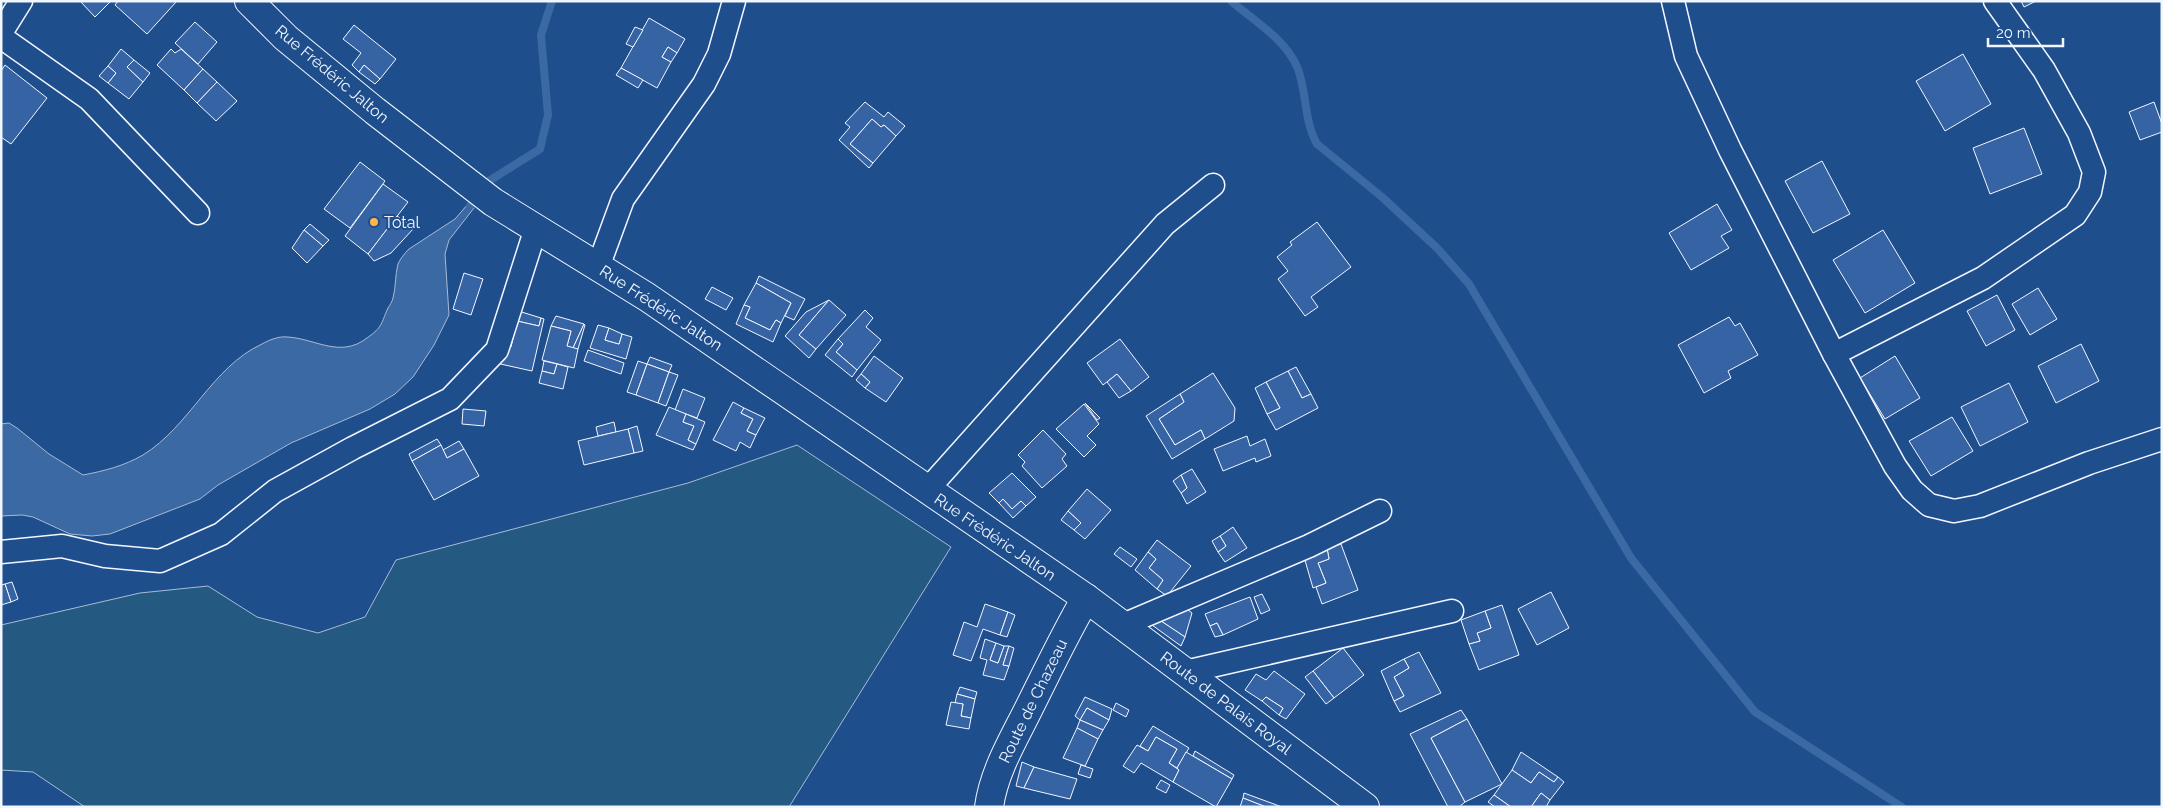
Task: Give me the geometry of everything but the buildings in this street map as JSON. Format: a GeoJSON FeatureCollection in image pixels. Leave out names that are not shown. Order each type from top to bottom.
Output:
{"type":"FeatureCollection","features":[{"type":"Feature","properties":{"kind":"main road","name":"Rue Frédéric Jalton"},"geometry":{"type":"LineString","coordinates":[[249,1],[286,38],[493,202],[679,318],[1086,598]]}},
{"type":"Feature","properties":{"kind":"main road","name":"Route de Palais Royal"},"geometry":{"type":"LineString","coordinates":[[1086,598],[1365,807]]}},
{"type":"Feature","properties":{"kind":"main road","name":"Route de Chazeau"},"geometry":{"type":"LineString","coordinates":[[989,807],[990,796],[1003,759],[1071,623],[1086,598]]}},
{"type":"Feature","properties":{"kind":"street"},"geometry":{"type":"LineString","coordinates":[[21,1],[1,35],[89,100],[198,213]]}},
{"type":"Feature","properties":{"kind":"street"},"geometry":{"type":"LineString","coordinates":[[598,266],[624,199],[704,84],[719,54],[734,1]]}},
{"type":"Feature","properties":{"kind":"street"},"geometry":{"type":"LineString","coordinates":[[1673,1],[1686,56],[1730,150],[1834,354],[1895,466],[1912,490],[1929,505],[1954,510],[1980,506],[2089,463],[2162,439]]}},
{"type":"Feature","properties":{"kind":"street"},"geometry":{"type":"LineString","coordinates":[[1834,354],[1983,278],[2075,214],[2090,192],[2094,172],[2079,133],[2044,70],[1995,1]]}},
{"type":"Feature","properties":{"kind":"street"},"geometry":{"type":"LineString","coordinates":[[927,490],[1165,224],[1213,185]]}},
{"type":"Feature","properties":{"kind":"street"},"geometry":{"type":"LineString","coordinates":[[1,552],[62,546],[105,556],[160,561],[222,534],[275,491],[353,448],[450,399],[498,350],[536,228]]}},
{"type":"Feature","properties":{"kind":"street"},"geometry":{"type":"LineString","coordinates":[[1122,625],[1308,546],[1380,511]]}},
{"type":"Feature","properties":{"kind":"street"},"geometry":{"type":"LineString","coordinates":[[1186,672],[1452,611]]}},
{"type":"Feature","properties":{"kind":"shaded area"},"geometry":{"type":"Polygon","coordinates":[[[468,204],[474,208],[449,240],[445,254],[449,315],[434,345],[413,377],[395,394],[370,409],[291,443],[218,485],[200,499],[110,534],[92,536],[70,534],[33,517],[22,515],[1,516],[1,424],[9,423],[49,454],[83,475],[114,468],[136,459],[160,443],[229,367],[244,354],[265,343],[277,338],[287,337],[327,346],[347,347],[367,338],[381,324],[392,301],[396,272],[403,256],[409,249],[455,219],[468,204]]]}},
{"type":"Feature","properties":{"kind":"shaded area"},"geometry":{"type":"Polygon","coordinates":[[[797,445],[951,547],[789,807],[85,807],[33,772],[1,770],[1,625],[140,593],[208,586],[257,617],[318,633],[365,617],[396,560],[688,483],[797,445]]]}},
{"type":"Feature","properties":{"kind":"waterway"},"geometry":{"type":"LineString","coordinates":[[470,206],[489,181],[540,149],[548,115],[541,35],[552,1]]}},
{"type":"Feature","properties":{"kind":"waterway"},"geometry":{"type":"LineString","coordinates":[[1231,1],[1278,40],[1293,58],[1301,78],[1310,126],[1317,144],[1382,197],[1437,248],[1469,284],[1631,558],[1755,712],[1902,807]]}},
{"type":"Feature","properties":{"kind":"place","name":"Total"},"geometry":{"type":"Point","coordinates":[374,222]}}]}
